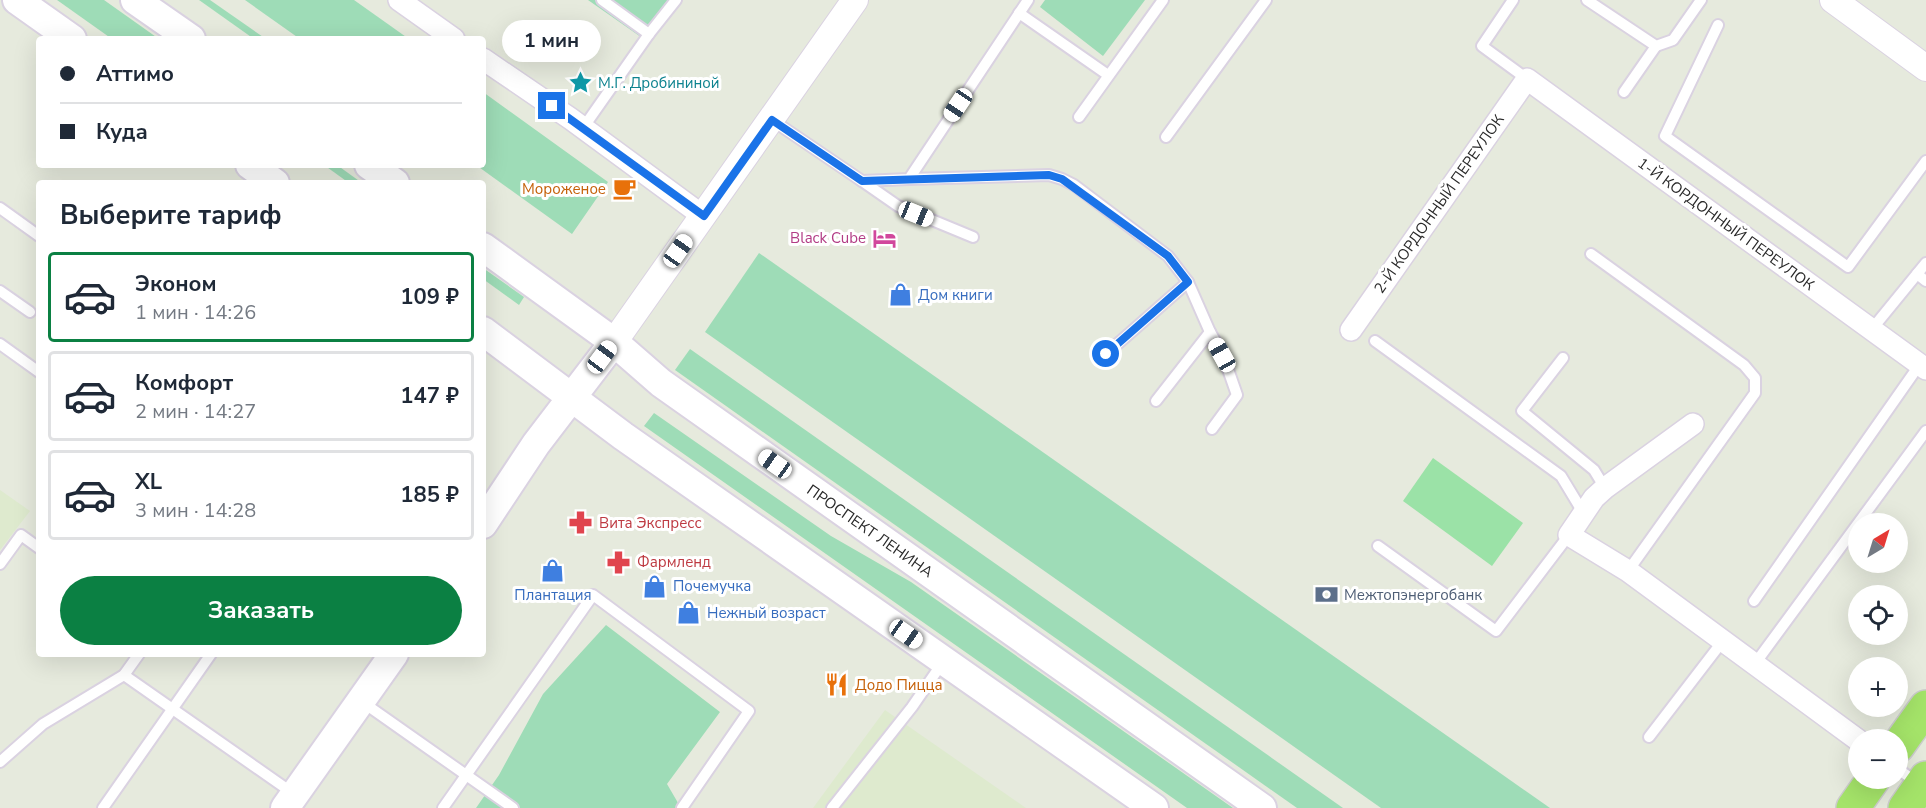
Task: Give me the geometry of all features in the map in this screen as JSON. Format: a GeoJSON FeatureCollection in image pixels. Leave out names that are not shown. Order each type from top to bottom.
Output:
{"type":"FeatureCollection","features":[{"type":"Feature","properties":{"kind":"main road"},"geometry":{"type":"LineString","coordinates":[[17,0],[68,36]]}},
{"type":"Feature","properties":{"kind":"main road"},"geometry":{"type":"LineString","coordinates":[[135,0],[187,36]]}},
{"type":"Feature","properties":{"kind":"main road"},"geometry":{"type":"LineString","coordinates":[[254,168],[271,180]]}},
{"type":"Feature","properties":{"kind":"main road"},"geometry":{"type":"LineString","coordinates":[[373,168],[391,180]]}},
{"type":"Feature","properties":{"kind":"main road","name":"ПРОСПЕКТ ЛЕНИНА"},"geometry":{"type":"LineString","coordinates":[[486,249],[614,342],[661,383],[1262,808]]}},
{"type":"Feature","properties":{"kind":"main road"},"geometry":{"type":"LineString","coordinates":[[486,333],[623,436],[1154,808]]}},
{"type":"Feature","properties":{"kind":"main road"},"geometry":{"type":"LineString","coordinates":[[486,519],[530,453],[614,342]]}},
{"type":"Feature","properties":{"kind":"main road"},"geometry":{"type":"LineString","coordinates":[[289,801],[392,657]]}},
{"type":"Feature","properties":{"kind":"main road"},"geometry":{"type":"LineString","coordinates":[[1908,732],[1926,707]]}},
{"type":"Feature","properties":{"kind":"main road"},"geometry":{"type":"LineString","coordinates":[[1853,808],[1866,789]]}},
{"type":"Feature","properties":{"kind":"street"},"geometry":{"type":"LineString","coordinates":[[399,0],[450,36]]}},
{"type":"Feature","properties":{"kind":"street"},"geometry":{"type":"LineString","coordinates":[[614,342],[855,0]]}},
{"type":"Feature","properties":{"kind":"street"},"geometry":{"type":"LineString","coordinates":[[1833,0],[1926,68]]}},
{"type":"Feature","properties":{"kind":"street"},"geometry":{"type":"LineString","coordinates":[[486,61],[704,216]]}},
{"type":"Feature","properties":{"kind":"street","name":"1-Й КОРДОННЫЙ ПЕРЕУЛОК"},"geometry":{"type":"LineString","coordinates":[[1527,79],[1923,366]]}},
{"type":"Feature","properties":{"kind":"street","name":"2-Й КОРДОННЫЙ ПЕРЕУЛОК"},"geometry":{"type":"LineString","coordinates":[[1352,330],[1527,79]]}},
{"type":"Feature","properties":{"kind":"street"},"geometry":{"type":"LineString","coordinates":[[1693,424],[1605,488],[1594,498],[1569,535],[1628,571],[1848,733]]}},
{"type":"Feature","properties":{"kind":"lane"},"geometry":{"type":"LineString","coordinates":[[602,0],[649,34]]}},
{"type":"Feature","properties":{"kind":"lane"},"geometry":{"type":"LineString","coordinates":[[583,128],[649,34],[676,0]]}},
{"type":"Feature","properties":{"kind":"lane"},"geometry":{"type":"LineString","coordinates":[[909,178],[1028,0]]}},
{"type":"Feature","properties":{"kind":"lane"},"geometry":{"type":"LineString","coordinates":[[1079,117],[1162,0]]}},
{"type":"Feature","properties":{"kind":"lane"},"geometry":{"type":"LineString","coordinates":[[1166,137],[1266,0]]}},
{"type":"Feature","properties":{"kind":"lane"},"geometry":{"type":"LineString","coordinates":[[1513,0],[1482,46],[1527,79]]}},
{"type":"Feature","properties":{"kind":"lane"},"geometry":{"type":"LineString","coordinates":[[1587,0],[1656,46]]}},
{"type":"Feature","properties":{"kind":"lane"},"geometry":{"type":"LineString","coordinates":[[1624,92],[1656,46],[1673,40],[1701,0]]}},
{"type":"Feature","properties":{"kind":"lane"},"geometry":{"type":"LineString","coordinates":[[1019,13],[1108,75]]}},
{"type":"Feature","properties":{"kind":"lane"},"geometry":{"type":"LineString","coordinates":[[1718,26],[1665,136],[1848,267],[1926,161]]}},
{"type":"Feature","properties":{"kind":"lane"},"geometry":{"type":"LineString","coordinates":[[772,120],[898,206],[973,237]]}},
{"type":"Feature","properties":{"kind":"lane"},"geometry":{"type":"LineString","coordinates":[[862,181],[1049,175],[1062,179],[1168,256],[1188,282],[1238,395],[1212,429]]}},
{"type":"Feature","properties":{"kind":"lane"},"geometry":{"type":"LineString","coordinates":[[0,208],[36,234]]}},
{"type":"Feature","properties":{"kind":"lane"},"geometry":{"type":"LineString","coordinates":[[1591,254],[1744,365],[1755,378],[1755,393],[1628,571]]}},
{"type":"Feature","properties":{"kind":"lane"},"geometry":{"type":"LineString","coordinates":[[1872,329],[1922,278],[1926,262]]}},
{"type":"Feature","properties":{"kind":"lane"},"geometry":{"type":"LineString","coordinates":[[1106,354],[1188,282]]}},
{"type":"Feature","properties":{"kind":"lane"},"geometry":{"type":"LineString","coordinates":[[0,291],[30,312]]}},
{"type":"Feature","properties":{"kind":"lane"},"geometry":{"type":"LineString","coordinates":[[1156,400],[1210,332]]}},
{"type":"Feature","properties":{"kind":"lane"},"geometry":{"type":"LineString","coordinates":[[1375,341],[1561,476],[1584,514]]}},
{"type":"Feature","properties":{"kind":"lane"},"geometry":{"type":"LineString","coordinates":[[0,344],[36,370]]}},
{"type":"Feature","properties":{"kind":"lane"},"geometry":{"type":"LineString","coordinates":[[1563,358],[1522,411],[1594,470],[1605,488]]}},
{"type":"Feature","properties":{"kind":"lane"},"geometry":{"type":"LineString","coordinates":[[1755,601],[1923,366]]}},
{"type":"Feature","properties":{"kind":"lane"},"geometry":{"type":"LineString","coordinates":[[1754,665],[1926,431]]}},
{"type":"Feature","properties":{"kind":"lane"},"geometry":{"type":"LineString","coordinates":[[0,564],[21,535],[36,546]]}},
{"type":"Feature","properties":{"kind":"lane"},"geometry":{"type":"LineString","coordinates":[[1378,546],[1496,631],[1569,535]]}},
{"type":"Feature","properties":{"kind":"lane"},"geometry":{"type":"LineString","coordinates":[[443,808],[593,595],[749,711],[682,808]]}},
{"type":"Feature","properties":{"kind":"lane"},"geometry":{"type":"LineString","coordinates":[[1649,737],[1722,642]]}},
{"type":"Feature","properties":{"kind":"lane"},"geometry":{"type":"LineString","coordinates":[[0,762],[43,724],[124,675],[137,657]]}},
{"type":"Feature","properties":{"kind":"lane"},"geometry":{"type":"LineString","coordinates":[[103,808],[209,657]]}},
{"type":"Feature","properties":{"kind":"lane"},"geometry":{"type":"LineString","coordinates":[[832,808],[912,707],[944,661]]}},
{"type":"Feature","properties":{"kind":"lane"},"geometry":{"type":"LineString","coordinates":[[124,675],[173,708],[289,801]]}},
{"type":"Feature","properties":{"kind":"lane"},"geometry":{"type":"LineString","coordinates":[[361,700],[513,808]]}},
{"type":"Feature","properties":{"kind":"shaded area"},"geometry":{"type":"Polygon","coordinates":[[[0,490],[30,511],[0,550],[0,490]]]}},
{"type":"Feature","properties":{"kind":"shaded area"},"geometry":{"type":"Polygon","coordinates":[[[885,710],[1026,808],[813,808],[885,710]]]}},
{"type":"Feature","properties":{"kind":"green space"},"geometry":{"type":"Polygon","coordinates":[[[57,0],[104,0],[155,36],[108,36],[57,0]]]}},
{"type":"Feature","properties":{"kind":"green space"},"geometry":{"type":"Polygon","coordinates":[[[199,0],[210,0],[262,36],[250,36],[199,0]]]}},
{"type":"Feature","properties":{"kind":"green space"},"geometry":{"type":"Polygon","coordinates":[[[245,0],[354,0],[405,36],[296,36],[245,0]]]}},
{"type":"Feature","properties":{"kind":"green space"},"geometry":{"type":"Polygon","coordinates":[[[588,0],[678,0],[648,42],[588,0]]]}},
{"type":"Feature","properties":{"kind":"green space"},"geometry":{"type":"Polygon","coordinates":[[[1045,0],[1145,0],[1103,56],[1040,7],[1045,0]]]}},
{"type":"Feature","properties":{"kind":"green space"},"geometry":{"type":"Polygon","coordinates":[[[486,94],[608,182],[572,234],[480,168],[486,168],[486,94]]]}},
{"type":"Feature","properties":{"kind":"green space"},"geometry":{"type":"Polygon","coordinates":[[[328,168],[341,168],[358,180],[345,180],[328,168]]]}},
{"type":"Feature","properties":{"kind":"green space"},"geometry":{"type":"Polygon","coordinates":[[[759,253],[1550,808],[1381,808],[705,332],[759,253]]]}},
{"type":"Feature","properties":{"kind":"green space"},"geometry":{"type":"Polygon","coordinates":[[[486,270],[524,297],[519,305],[486,281],[486,270]]]}},
{"type":"Feature","properties":{"kind":"green space"},"geometry":{"type":"Polygon","coordinates":[[[690,349],[1343,808],[1297,808],[675,370],[690,349]]]}},
{"type":"Feature","properties":{"kind":"green space"},"geometry":{"type":"Polygon","coordinates":[[[654,413],[831,536],[911,582],[1233,808],[1187,808],[644,426],[654,413]]]}},
{"type":"Feature","properties":{"kind":"green space"},"geometry":{"type":"Polygon","coordinates":[[[1433,458],[1523,523],[1492,566],[1403,501],[1433,458]]]}},
{"type":"Feature","properties":{"kind":"green space"},"geometry":{"type":"Polygon","coordinates":[[[606,625],[720,712],[667,784],[681,808],[476,808],[499,775],[543,694],[606,625]]]}},
{"type":"Feature","properties":{"kind":"place","name":"М.Г. Дробининой"},"geometry":{"type":"Point","coordinates":[580,83]}},
{"type":"Feature","properties":{"kind":"place","name":"Мороженое"},"geometry":{"type":"Point","coordinates":[624,189]}},
{"type":"Feature","properties":{"kind":"place","name":"Black Cube"},"geometry":{"type":"Point","coordinates":[884,238]}},
{"type":"Feature","properties":{"kind":"place","name":"Дом книги"},"geometry":{"type":"Point","coordinates":[900,295]}},
{"type":"Feature","properties":{"kind":"place","name":"Вита Экспресс"},"geometry":{"type":"Point","coordinates":[581,523]}},
{"type":"Feature","properties":{"kind":"place","name":"Фармленд"},"geometry":{"type":"Point","coordinates":[619,562]}},
{"type":"Feature","properties":{"kind":"place","name":"Плантация"},"geometry":{"type":"Point","coordinates":[553,571]}},
{"type":"Feature","properties":{"kind":"place","name":"Почемучка"},"geometry":{"type":"Point","coordinates":[655,586]}},
{"type":"Feature","properties":{"kind":"place","name":"Межтопэнергобанк"},"geometry":{"type":"Point","coordinates":[1326,595]}},
{"type":"Feature","properties":{"kind":"place","name":"Нежный возраст"},"geometry":{"type":"Point","coordinates":[689,613]}},
{"type":"Feature","properties":{"kind":"place","name":"Додо Пицца"},"geometry":{"type":"Point","coordinates":[837,685]}},
{"type":"Feature","properties":{"kind":"route"},"geometry":{"type":"LineString","coordinates":[[552,106],[704,216],[772,120],[862,181],[1049,175],[1062,179],[1168,256],[1188,282],[1106,354]]}}]}
